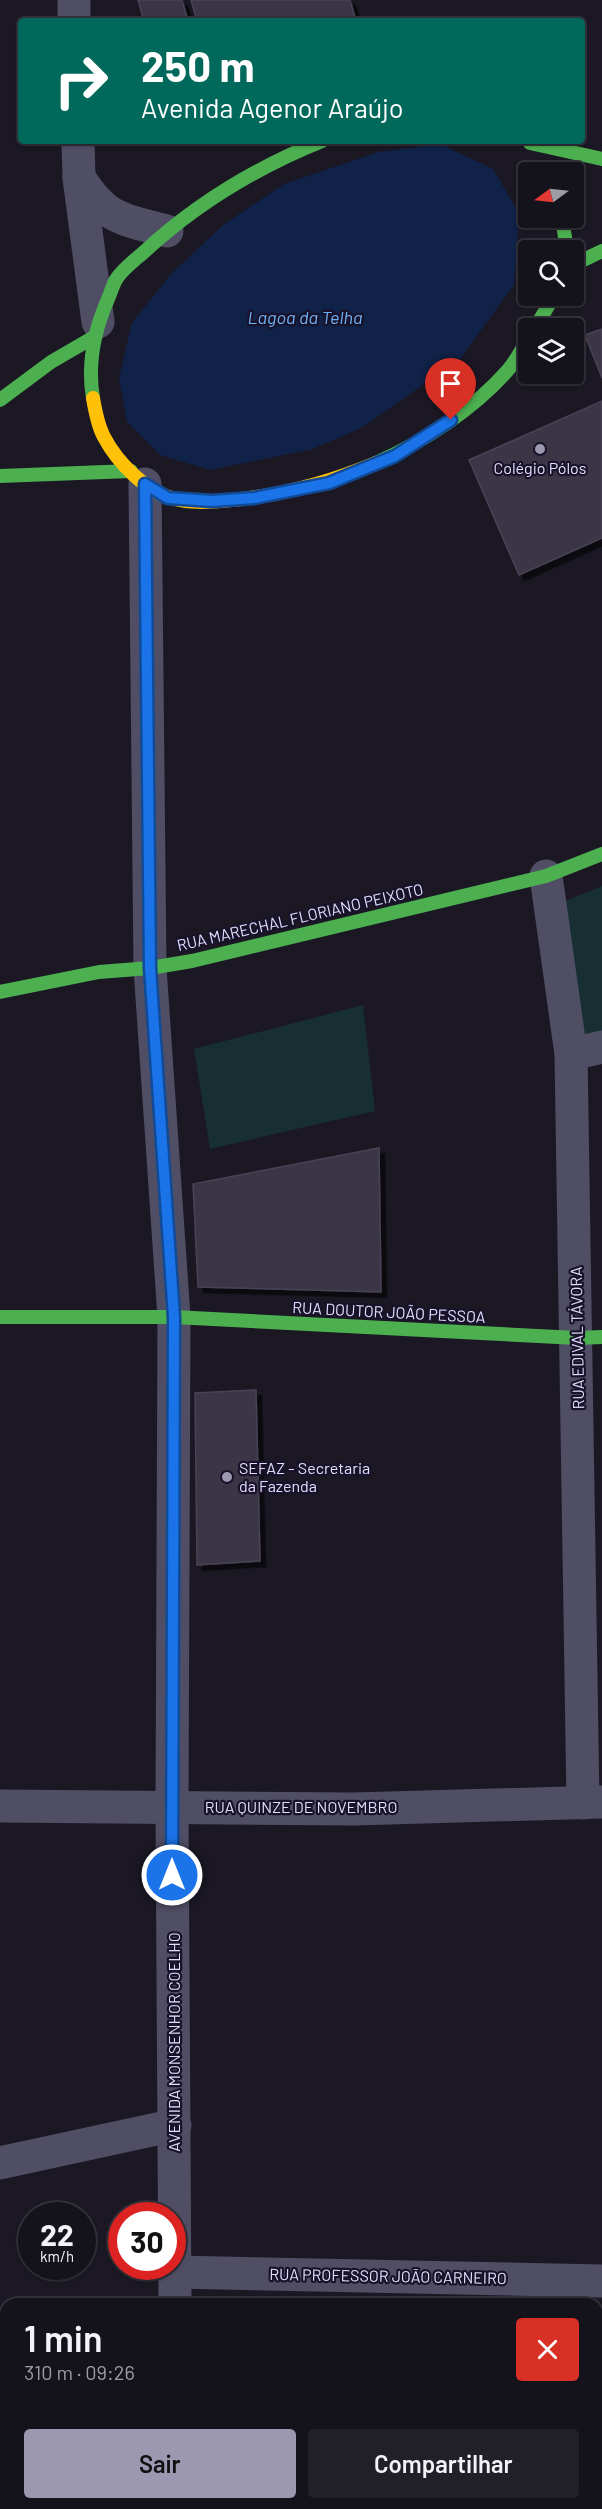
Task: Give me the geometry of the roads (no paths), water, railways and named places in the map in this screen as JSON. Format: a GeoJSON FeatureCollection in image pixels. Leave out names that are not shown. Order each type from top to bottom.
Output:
{"type":"FeatureCollection","features":[{"type":"Feature","properties":{"kind":"street"},"geometry":{"type":"LineString","coordinates":[[74,0],[74,18]]}},
{"type":"Feature","properties":{"kind":"street"},"geometry":{"type":"LineString","coordinates":[[78,144],[79,178],[96,329]]}},
{"type":"Feature","properties":{"kind":"street"},"geometry":{"type":"LineString","coordinates":[[314,144],[280,157],[221,189],[167,231],[118,278],[96,329],[89,371],[94,407],[104,437],[138,478],[168,498],[212,501],[254,498],[329,483],[395,456],[451,420],[507,372],[518,355]]}},
{"type":"Feature","properties":{"kind":"street"},"geometry":{"type":"LineString","coordinates":[[527,144],[540,162]]}},
{"type":"Feature","properties":{"kind":"street"},"geometry":{"type":"LineString","coordinates":[[535,144],[602,159]]}},
{"type":"Feature","properties":{"kind":"street"},"geometry":{"type":"LineString","coordinates":[[79,178],[102,206],[110,212],[167,231]]}},
{"type":"Feature","properties":{"kind":"street"},"geometry":{"type":"LineString","coordinates":[[584,260],[602,251]]}},
{"type":"Feature","properties":{"kind":"street"},"geometry":{"type":"LineString","coordinates":[[0,400],[96,329]]}},
{"type":"Feature","properties":{"kind":"street"},"geometry":{"type":"LineString","coordinates":[[0,476],[138,478]]}},
{"type":"Feature","properties":{"kind":"street","name":"AVENIDA MONSENHOR COELHO"},"geometry":{"type":"LineString","coordinates":[[138,478],[150,968],[174,1317],[172,1807],[175,2202]]}},
{"type":"Feature","properties":{"kind":"street","name":"RUA MARECHAL FLORIANO PEIXOTO"},"geometry":{"type":"LineString","coordinates":[[0,992],[99,972],[150,968],[192,960],[546,876],[602,854]]}},
{"type":"Feature","properties":{"kind":"street","name":"RUA EDIVAL TÁVORA"},"geometry":{"type":"LineString","coordinates":[[546,876],[587,1050],[592,1803]]}},
{"type":"Feature","properties":{"kind":"street","name":"RUA DOUTOR JOÃO PESSOA"},"geometry":{"type":"LineString","coordinates":[[0,1317],[174,1317],[589,1337]]}},
{"type":"Feature","properties":{"kind":"street","name":"RUA QUINZE DE NOVEMBRO"},"geometry":{"type":"LineString","coordinates":[[0,1806],[354,1809],[592,1803]]}},
{"type":"Feature","properties":{"kind":"street"},"geometry":{"type":"LineString","coordinates":[[0,2163],[175,2125]]}},
{"type":"Feature","properties":{"kind":"street","name":"RUA PROFESSOR JOĀO CARNEIRO"},"geometry":{"type":"LineString","coordinates":[[186,2272],[602,2281]]}},
{"type":"Feature","properties":{"kind":"street","name":"AVENIDA MONSENHOR COELHO"},"geometry":{"type":"LineString","coordinates":[[175,2280],[175,2298]]}},
{"type":"Feature","properties":{"kind":"water","name":"Lagoa da Telha"},"geometry":{"type":"Polygon","coordinates":[[[440,144],[493,169],[518,211],[514,285],[460,359],[363,427],[313,449],[210,470],[160,455],[127,422],[119,378],[132,323],[171,274],[223,225],[284,184],[378,152],[440,144]]]}},
{"type":"Feature","properties":{"kind":"place","name":"Colégio Pólos"},"geometry":{"type":"Point","coordinates":[540,449]}},
{"type":"Feature","properties":{"kind":"place","name":"SEFAZ - Secretaria da Fazenda"},"geometry":{"type":"Point","coordinates":[227,1477]}}]}
